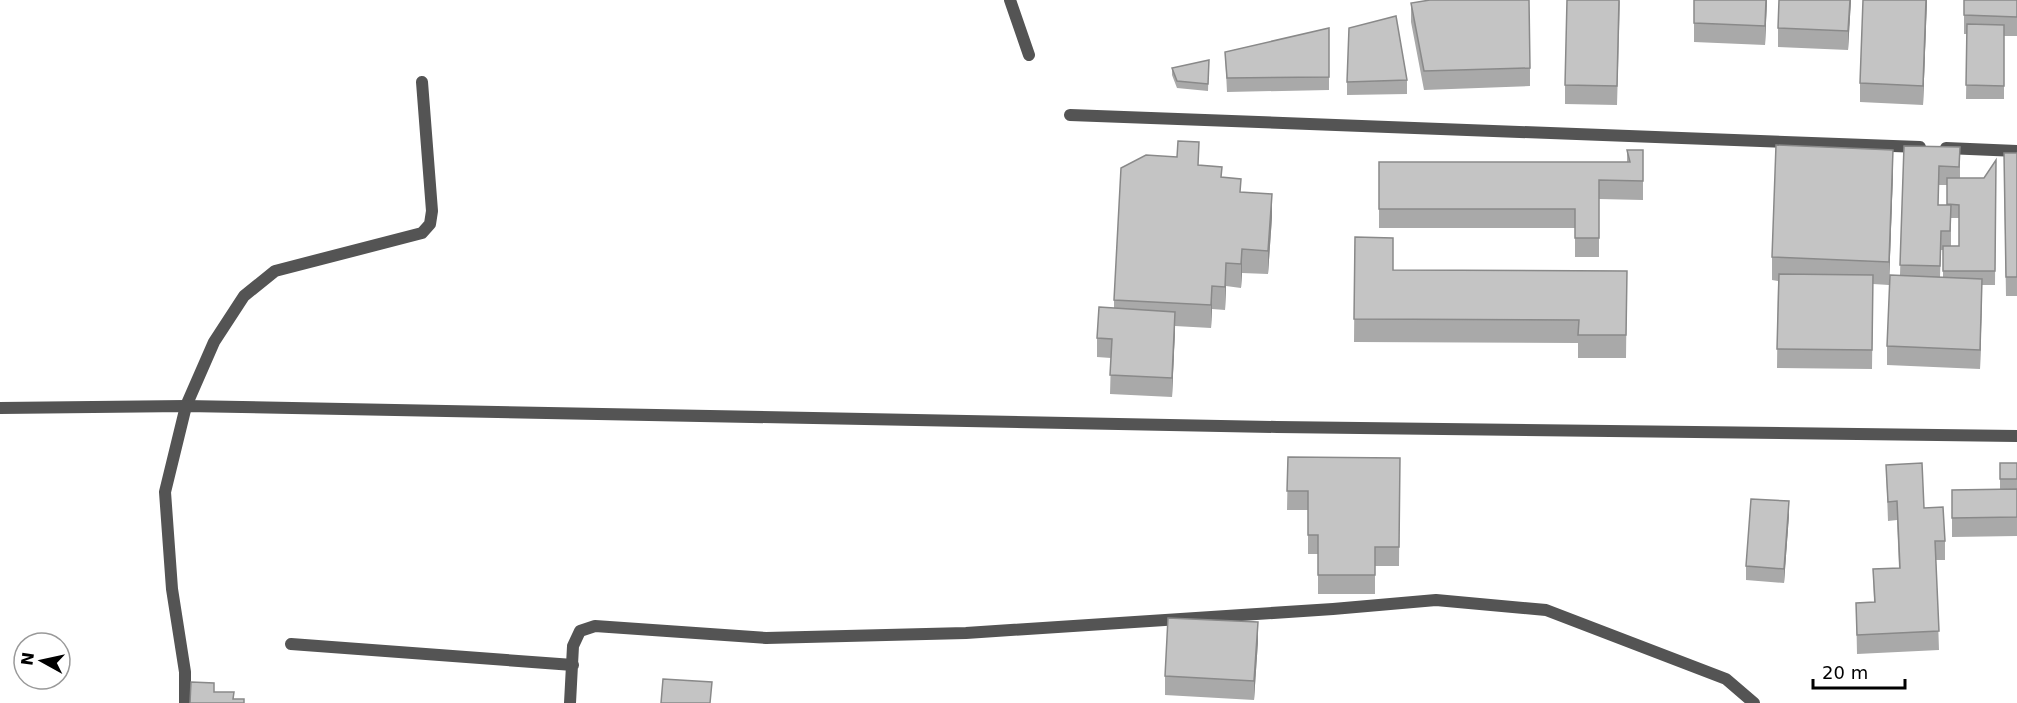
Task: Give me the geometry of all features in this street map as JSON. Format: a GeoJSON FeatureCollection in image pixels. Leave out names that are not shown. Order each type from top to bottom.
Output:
{"type":"FeatureCollection","features":[{"type":"Feature","properties":{"kind":"street"},"geometry":{"type":"LineString","coordinates":[[1010,0],[1029,55]]}},
{"type":"Feature","properties":{"kind":"street"},"geometry":{"type":"LineString","coordinates":[[185,703],[185,672],[172,589],[165,492],[186,406],[213,342],[244,296],[275,271],[422,233],[430,224],[432,211],[422,82]]}},
{"type":"Feature","properties":{"kind":"street"},"geometry":{"type":"LineString","coordinates":[[1070,115],[2017,151]]}},
{"type":"Feature","properties":{"kind":"street"},"geometry":{"type":"LineString","coordinates":[[0,408],[186,406],[1265,427],[2017,436]]}},
{"type":"Feature","properties":{"kind":"street"},"geometry":{"type":"LineString","coordinates":[[570,703],[573,646],[580,631],[595,626],[766,638],[966,633],[1321,610],[1436,600],[1546,610],[1726,679],[1754,703]]}},
{"type":"Feature","properties":{"kind":"street"},"geometry":{"type":"LineString","coordinates":[[291,644],[573,665]]}},
{"type":"Feature","properties":{"kind":"building"},"geometry":{"type":"Polygon","coordinates":[[[1430,0],[1529,0],[1530,68],[1424,71],[1411,3],[1430,0]]]}},
{"type":"Feature","properties":{"kind":"building"},"geometry":{"type":"Polygon","coordinates":[[[1567,0],[1619,0],[1617,86],[1565,85],[1567,0]]]}},
{"type":"Feature","properties":{"kind":"building"},"geometry":{"type":"Polygon","coordinates":[[[1694,0],[1766,0],[1765,26],[1694,23],[1694,0]]]}},
{"type":"Feature","properties":{"kind":"building"},"geometry":{"type":"Polygon","coordinates":[[[1779,0],[1850,0],[1848,31],[1778,28],[1779,0]]]}},
{"type":"Feature","properties":{"kind":"building"},"geometry":{"type":"Polygon","coordinates":[[[1863,0],[1926,0],[1923,86],[1860,83],[1863,0]]]}},
{"type":"Feature","properties":{"kind":"building"},"geometry":{"type":"Polygon","coordinates":[[[1964,0],[2017,0],[2017,17],[1964,15],[1964,0]]]}},
{"type":"Feature","properties":{"kind":"building"},"geometry":{"type":"Polygon","coordinates":[[[1396,16],[1407,80],[1347,82],[1349,28],[1396,16]]]}},
{"type":"Feature","properties":{"kind":"building"},"geometry":{"type":"Polygon","coordinates":[[[1967,24],[2004,25],[2004,86],[1966,85],[1967,24]]]}},
{"type":"Feature","properties":{"kind":"building"},"geometry":{"type":"Polygon","coordinates":[[[1329,28],[1329,77],[1227,78],[1225,52],[1329,28]]]}},
{"type":"Feature","properties":{"kind":"building"},"geometry":{"type":"Polygon","coordinates":[[[1209,60],[1208,84],[1177,81],[1172,68],[1209,60]]]}},
{"type":"Feature","properties":{"kind":"building"},"geometry":{"type":"Polygon","coordinates":[[[1178,141],[1199,142],[1198,165],[1222,167],[1221,177],[1241,179],[1240,192],[1272,194],[1268,251],[1242,249],[1241,264],[1226,263],[1225,287],[1212,286],[1211,305],[1114,300],[1121,168],[1146,155],[1177,157],[1178,141]]]}},
{"type":"Feature","properties":{"kind":"building"},"geometry":{"type":"Polygon","coordinates":[[[1776,145],[1893,150],[1889,262],[1772,257],[1776,145]]]}},
{"type":"Feature","properties":{"kind":"building"},"geometry":{"type":"Polygon","coordinates":[[[1904,146],[1960,147],[1959,167],[1939,166],[1938,205],[1951,205],[1950,231],[1941,231],[1940,266],[1900,265],[1904,146]]]}},
{"type":"Feature","properties":{"kind":"building"},"geometry":{"type":"Polygon","coordinates":[[[1627,150],[1643,150],[1643,181],[1599,180],[1599,238],[1575,238],[1575,209],[1379,209],[1379,162],[1630,162],[1627,150]]]}},
{"type":"Feature","properties":{"kind":"building"},"geometry":{"type":"Polygon","coordinates":[[[2004,153],[2017,153],[2017,277],[2006,277],[2004,153]]]}},
{"type":"Feature","properties":{"kind":"building"},"geometry":{"type":"Polygon","coordinates":[[[1996,160],[1995,271],[1943,271],[1943,246],[1959,246],[1959,205],[1947,204],[1947,178],[1984,178],[1996,160]]]}},
{"type":"Feature","properties":{"kind":"building"},"geometry":{"type":"Polygon","coordinates":[[[1355,237],[1393,238],[1393,270],[1627,271],[1626,335],[1578,335],[1579,320],[1354,319],[1355,237]]]}},
{"type":"Feature","properties":{"kind":"building"},"geometry":{"type":"Polygon","coordinates":[[[1779,274],[1873,275],[1872,350],[1777,349],[1779,274]]]}},
{"type":"Feature","properties":{"kind":"building"},"geometry":{"type":"Polygon","coordinates":[[[1890,275],[1982,279],[1980,350],[1887,346],[1890,275]]]}},
{"type":"Feature","properties":{"kind":"building"},"geometry":{"type":"Polygon","coordinates":[[[1099,307],[1175,312],[1172,378],[1110,375],[1112,339],[1097,338],[1099,307]]]}},
{"type":"Feature","properties":{"kind":"building"},"geometry":{"type":"Polygon","coordinates":[[[1288,457],[1400,458],[1399,547],[1375,547],[1375,575],[1318,575],[1318,535],[1308,535],[1308,491],[1287,491],[1288,457]]]}},
{"type":"Feature","properties":{"kind":"building"},"geometry":{"type":"Polygon","coordinates":[[[1922,463],[1924,508],[1943,507],[1945,541],[1935,541],[1939,631],[1857,635],[1856,603],[1875,602],[1873,569],[1900,568],[1897,501],[1888,502],[1886,465],[1922,463]]]}},
{"type":"Feature","properties":{"kind":"building"},"geometry":{"type":"Polygon","coordinates":[[[2000,463],[2017,463],[2017,479],[2000,479],[2000,463]]]}},
{"type":"Feature","properties":{"kind":"building"},"geometry":{"type":"Polygon","coordinates":[[[2017,489],[2017,517],[1952,518],[1952,490],[2017,489]]]}},
{"type":"Feature","properties":{"kind":"building"},"geometry":{"type":"Polygon","coordinates":[[[1751,499],[1789,501],[1784,569],[1746,566],[1751,499]]]}},
{"type":"Feature","properties":{"kind":"building"},"geometry":{"type":"Polygon","coordinates":[[[1168,618],[1258,622],[1254,681],[1165,676],[1168,618]]]}},
{"type":"Feature","properties":{"kind":"building"},"geometry":{"type":"Polygon","coordinates":[[[663,679],[712,682],[710,703],[661,703],[663,679]]]}},
{"type":"Feature","properties":{"kind":"building"},"geometry":{"type":"Polygon","coordinates":[[[191,682],[214,683],[214,692],[234,692],[233,699],[244,699],[244,703],[190,703],[191,682]]]}}]}
